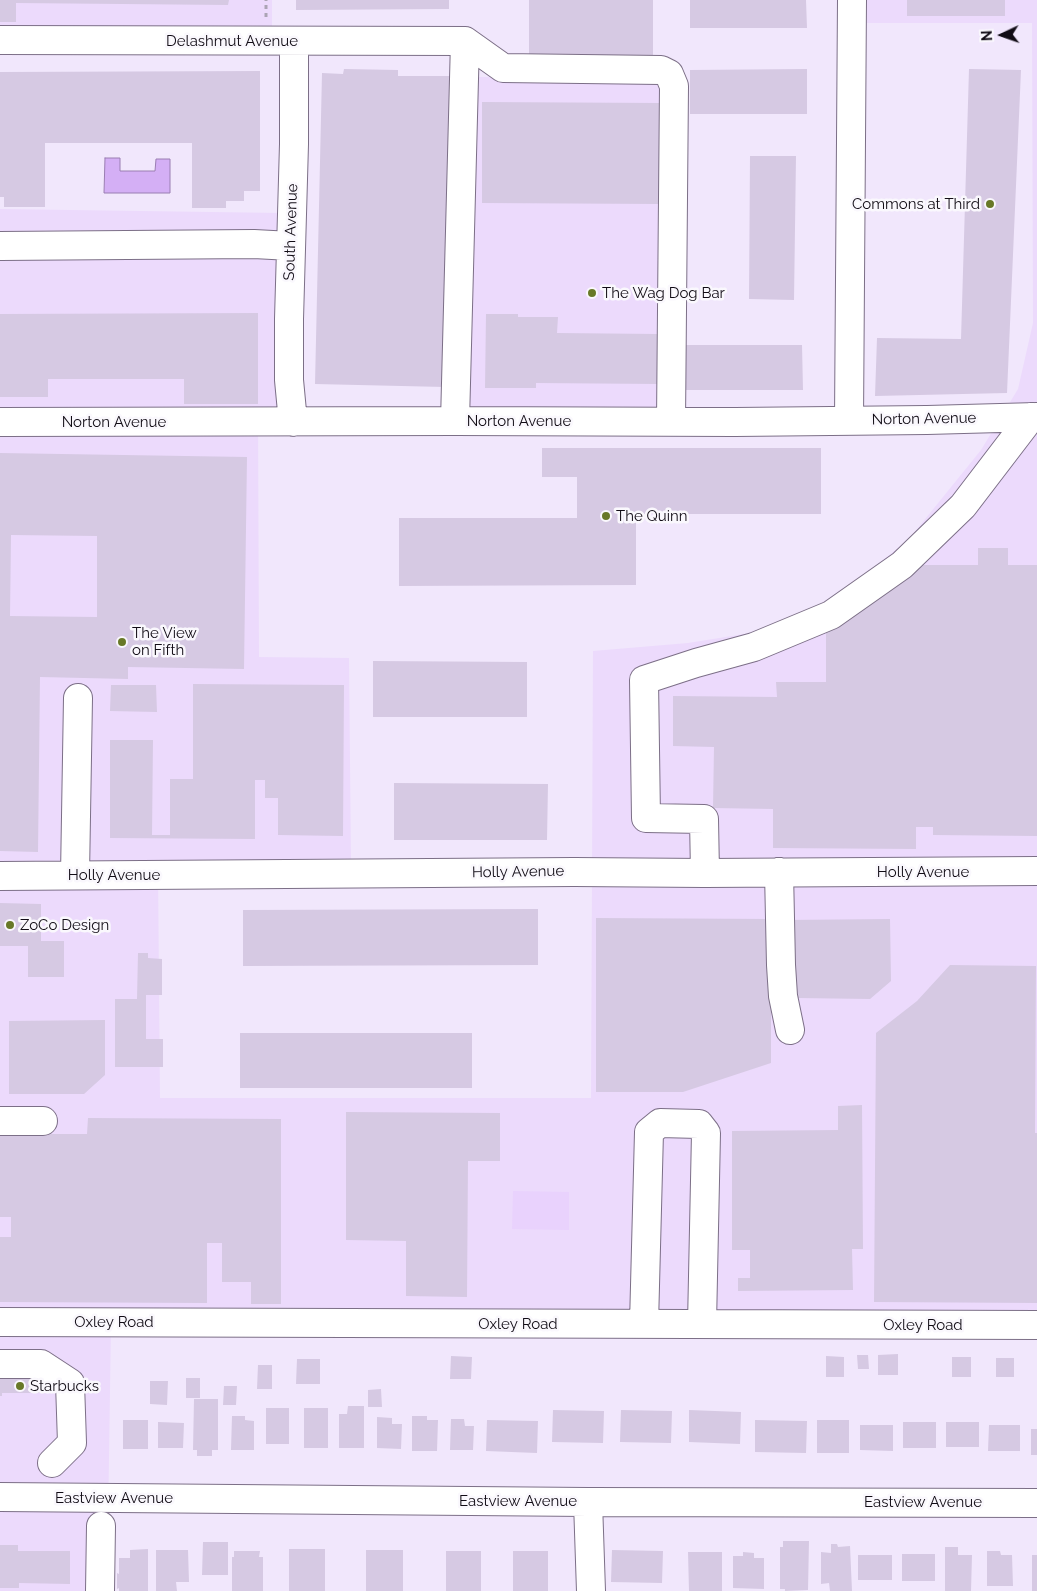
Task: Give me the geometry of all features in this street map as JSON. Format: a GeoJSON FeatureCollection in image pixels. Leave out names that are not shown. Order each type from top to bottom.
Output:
{"type":"FeatureCollection","features":[{"type":"Feature","properties":{"kind":"street"},"geometry":{"type":"LineString","coordinates":[[849,420],[852,0]]}},
{"type":"Feature","properties":{"kind":"street","name":"Delashmut Avenue"},"geometry":{"type":"LineString","coordinates":[[0,40],[465,41]]}},
{"type":"Feature","properties":{"kind":"street","name":"South Avenue"},"geometry":{"type":"LineString","coordinates":[[293,422],[289,380],[294,144],[294,41]]}},
{"type":"Feature","properties":{"kind":"street"},"geometry":{"type":"LineString","coordinates":[[455,421],[465,41]]}},
{"type":"Feature","properties":{"kind":"street"},"geometry":{"type":"LineString","coordinates":[[465,41],[503,68],[661,70],[669,74],[674,86],[671,421]]}},
{"type":"Feature","properties":{"kind":"street"},"geometry":{"type":"LineString","coordinates":[[0,246],[254,244],[291,246]]}},
{"type":"Feature","properties":{"kind":"street"},"geometry":{"type":"LineString","coordinates":[[705,873],[704,819],[646,818],[644,680],[754,647],[831,615],[902,565],[963,506],[1034,417]]}},
{"type":"Feature","properties":{"kind":"street","name":"Norton Avenue"},"geometry":{"type":"LineString","coordinates":[[0,422],[735,422],[1034,417]]}},
{"type":"Feature","properties":{"kind":"street"},"geometry":{"type":"LineString","coordinates":[[75,876],[78,698]]}},
{"type":"Feature","properties":{"kind":"street","name":"Holly Avenue"},"geometry":{"type":"LineString","coordinates":[[0,876],[567,872],[1037,872]]}},
{"type":"Feature","properties":{"kind":"street"},"geometry":{"type":"LineString","coordinates":[[779,872],[783,996],[790,1030]]}},
{"type":"Feature","properties":{"kind":"street"},"geometry":{"type":"LineString","coordinates":[[0,1120],[44,1121]]}},
{"type":"Feature","properties":{"kind":"street"},"geometry":{"type":"LineString","coordinates":[[644,1324],[649,1132],[660,1124],[699,1124],[706,1133],[702,1324]]}},
{"type":"Feature","properties":{"kind":"street","name":"Oxley Road"},"geometry":{"type":"LineString","coordinates":[[0,1322],[1037,1325]]}},
{"type":"Feature","properties":{"kind":"street"},"geometry":{"type":"LineString","coordinates":[[0,1364],[41,1364],[70,1383],[72,1443],[52,1463]]}},
{"type":"Feature","properties":{"kind":"street","name":"Eastview Avenue"},"geometry":{"type":"LineString","coordinates":[[0,1498],[1037,1503]]}},
{"type":"Feature","properties":{"kind":"street"},"geometry":{"type":"LineString","coordinates":[[588,1502],[591,1591]]}},
{"type":"Feature","properties":{"kind":"street"},"geometry":{"type":"LineString","coordinates":[[100,1591],[101,1526]]}},
{"type":"Feature","properties":{"kind":"shaded area"},"geometry":{"type":"Polygon","coordinates":[[[0,0],[272,0],[272,50],[0,46],[0,0]]]}},
{"type":"Feature","properties":{"kind":"shaded area"},"geometry":{"type":"Polygon","coordinates":[[[867,0],[1037,0],[1037,1323],[111,1324],[107,1591],[0,1591],[0,209],[282,213],[282,411],[258,413],[259,657],[349,658],[351,866],[158,869],[160,1098],[591,1098],[593,651],[688,643],[757,632],[839,596],[909,539],[981,450],[1018,389],[1033,323],[1032,23],[867,23],[867,0]]]}},
{"type":"Feature","properties":{"kind":"shaded area"},"geometry":{"type":"Polygon","coordinates":[[[457,77],[660,77],[659,410],[448,413],[457,77]]]}},
{"type":"Feature","properties":{"kind":"shaded area"},"geometry":{"type":"Polygon","coordinates":[[[105,158],[120,158],[120,171],[155,171],[156,159],[170,159],[170,193],[104,193],[105,158]]]}},
{"type":"Feature","properties":{"kind":"shaded area"},"geometry":{"type":"Polygon","coordinates":[[[513,1191],[569,1192],[569,1230],[512,1229],[513,1191]]]}},
{"type":"Feature","properties":{"kind":"building"},"geometry":{"type":"Polygon","coordinates":[[[0,0],[229,0],[228,5],[16,3],[16,22],[0,22],[0,0]]]}},
{"type":"Feature","properties":{"kind":"building"},"geometry":{"type":"Polygon","coordinates":[[[296,0],[449,0],[449,9],[296,10],[296,0]]]}},
{"type":"Feature","properties":{"kind":"building"},"geometry":{"type":"Polygon","coordinates":[[[529,0],[653,0],[653,56],[529,56],[529,0]]]}},
{"type":"Feature","properties":{"kind":"building"},"geometry":{"type":"Polygon","coordinates":[[[690,0],[806,0],[807,28],[690,28],[690,0]]]}},
{"type":"Feature","properties":{"kind":"building"},"geometry":{"type":"Polygon","coordinates":[[[907,0],[1005,0],[1005,16],[907,16],[907,0]]]}},
{"type":"Feature","properties":{"kind":"building"},"geometry":{"type":"Polygon","coordinates":[[[344,69],[398,70],[398,76],[451,76],[445,387],[315,384],[322,73],[343,74],[344,69]]]}},
{"type":"Feature","properties":{"kind":"building"},"geometry":{"type":"Polygon","coordinates":[[[807,69],[807,114],[690,114],[690,70],[807,69]]]}},
{"type":"Feature","properties":{"kind":"building","name":"Commons at Third"},"geometry":{"type":"Polygon","coordinates":[[[969,69],[1021,70],[1007,393],[875,396],[877,338],[961,339],[969,69]]]}},
{"type":"Feature","properties":{"kind":"building"},"geometry":{"type":"Polygon","coordinates":[[[260,71],[260,191],[244,191],[244,201],[226,201],[226,208],[192,208],[192,143],[45,143],[45,207],[4,207],[4,197],[0,197],[0,72],[260,71]]]}},
{"type":"Feature","properties":{"kind":"building"},"geometry":{"type":"Polygon","coordinates":[[[482,102],[660,103],[659,204],[482,203],[482,102]]]}},
{"type":"Feature","properties":{"kind":"building"},"geometry":{"type":"Polygon","coordinates":[[[750,156],[796,156],[794,300],[749,299],[750,156]]]}},
{"type":"Feature","properties":{"kind":"building"},"geometry":{"type":"Polygon","coordinates":[[[258,313],[258,404],[184,404],[184,379],[48,379],[48,397],[0,397],[0,314],[258,313]]]}},
{"type":"Feature","properties":{"kind":"building"},"geometry":{"type":"Polygon","coordinates":[[[486,314],[518,314],[518,317],[558,317],[557,333],[658,334],[658,384],[536,383],[536,388],[485,388],[486,314]]]}},
{"type":"Feature","properties":{"kind":"building"},"geometry":{"type":"Polygon","coordinates":[[[686,345],[802,345],[803,390],[686,390],[686,345]]]}},
{"type":"Feature","properties":{"kind":"building","name":"The Quinn"},"geometry":{"type":"Polygon","coordinates":[[[542,448],[821,448],[821,514],[636,514],[636,585],[399,586],[399,518],[577,518],[577,477],[542,477],[542,448]]]}},
{"type":"Feature","properties":{"kind":"building","name":"The View on Fifth"},"geometry":{"type":"Polygon","coordinates":[[[0,453],[247,457],[244,669],[128,667],[128,679],[40,677],[38,852],[0,851],[0,453]],[[11,535],[10,616],[97,617],[97,536],[11,535]]]}},
{"type":"Feature","properties":{"kind":"building"},"geometry":{"type":"Polygon","coordinates":[[[978,548],[1008,548],[1008,565],[1037,565],[1037,836],[933,835],[933,827],[916,827],[916,849],[773,848],[773,809],[713,808],[714,747],[673,746],[673,696],[777,697],[776,682],[826,682],[826,627],[916,565],[978,565],[978,548]]]}},
{"type":"Feature","properties":{"kind":"building"},"geometry":{"type":"Polygon","coordinates":[[[373,661],[527,662],[527,717],[373,717],[373,661]]]}},
{"type":"Feature","properties":{"kind":"building"},"geometry":{"type":"Polygon","coordinates":[[[193,684],[344,685],[343,836],[278,835],[278,798],[265,798],[265,780],[255,780],[255,839],[110,838],[110,740],[153,740],[152,835],[170,835],[170,779],[193,779],[193,684]]]}},
{"type":"Feature","properties":{"kind":"building"},"geometry":{"type":"Polygon","coordinates":[[[111,685],[156,685],[157,712],[110,711],[111,685]]]}},
{"type":"Feature","properties":{"kind":"building"},"geometry":{"type":"Polygon","coordinates":[[[394,783],[548,784],[547,840],[394,840],[394,783]]]}},
{"type":"Feature","properties":{"kind":"building"},"geometry":{"type":"Polygon","coordinates":[[[0,903],[41,904],[41,941],[64,941],[64,977],[28,977],[28,946],[0,946],[0,903]]]}},
{"type":"Feature","properties":{"kind":"building"},"geometry":{"type":"Polygon","coordinates":[[[538,909],[538,965],[243,966],[243,910],[538,909]]]}},
{"type":"Feature","properties":{"kind":"building"},"geometry":{"type":"Polygon","coordinates":[[[596,918],[771,919],[771,1063],[683,1092],[596,1092],[596,918]]]}},
{"type":"Feature","properties":{"kind":"building"},"geometry":{"type":"Polygon","coordinates":[[[890,919],[891,981],[870,999],[797,998],[786,920],[890,919]]]}},
{"type":"Feature","properties":{"kind":"building"},"geometry":{"type":"Polygon","coordinates":[[[138,953],[148,953],[148,958],[162,959],[162,995],[146,995],[146,1039],[163,1039],[163,1067],[115,1067],[115,999],[137,999],[138,953]]]}},
{"type":"Feature","properties":{"kind":"building"},"geometry":{"type":"Polygon","coordinates":[[[950,965],[1036,966],[1037,1303],[874,1302],[876,1033],[917,1001],[950,965]]]}},
{"type":"Feature","properties":{"kind":"building"},"geometry":{"type":"Polygon","coordinates":[[[105,1020],[105,1075],[84,1094],[9,1094],[9,1021],[105,1020]]]}},
{"type":"Feature","properties":{"kind":"building"},"geometry":{"type":"Polygon","coordinates":[[[240,1033],[472,1033],[472,1088],[240,1088],[240,1033]]]}},
{"type":"Feature","properties":{"kind":"building"},"geometry":{"type":"Polygon","coordinates":[[[862,1105],[863,1249],[852,1249],[853,1290],[738,1291],[738,1278],[750,1278],[750,1250],[732,1250],[732,1131],[838,1130],[838,1106],[862,1105]]]}},
{"type":"Feature","properties":{"kind":"building"},"geometry":{"type":"Polygon","coordinates":[[[346,1112],[500,1113],[500,1161],[468,1161],[467,1297],[406,1296],[406,1241],[346,1240],[346,1112]]]}},
{"type":"Feature","properties":{"kind":"building"},"geometry":{"type":"Polygon","coordinates":[[[88,1118],[281,1119],[281,1304],[251,1304],[251,1282],[222,1282],[222,1243],[207,1243],[207,1303],[0,1302],[0,1237],[11,1237],[11,1217],[0,1217],[0,1134],[87,1134],[88,1118]]]}},
{"type":"Feature","properties":{"kind":"building"},"geometry":{"type":"Polygon","coordinates":[[[898,1354],[898,1375],[878,1375],[878,1355],[898,1354]]]}},
{"type":"Feature","properties":{"kind":"building"},"geometry":{"type":"Polygon","coordinates":[[[857,1355],[868,1355],[869,1369],[858,1369],[857,1355]]]}},
{"type":"Feature","properties":{"kind":"building"},"geometry":{"type":"Polygon","coordinates":[[[451,1356],[472,1357],[471,1379],[450,1379],[451,1356]]]}},
{"type":"Feature","properties":{"kind":"building"},"geometry":{"type":"Polygon","coordinates":[[[826,1356],[844,1357],[844,1377],[826,1377],[826,1356]]]}},
{"type":"Feature","properties":{"kind":"building"},"geometry":{"type":"Polygon","coordinates":[[[952,1357],[971,1357],[971,1377],[952,1377],[952,1357]]]}},
{"type":"Feature","properties":{"kind":"building"},"geometry":{"type":"Polygon","coordinates":[[[996,1358],[1014,1358],[1014,1377],[996,1377],[996,1358]]]}},
{"type":"Feature","properties":{"kind":"building"},"geometry":{"type":"Polygon","coordinates":[[[297,1359],[320,1359],[320,1384],[296,1384],[297,1359]]]}},
{"type":"Feature","properties":{"kind":"building"},"geometry":{"type":"Polygon","coordinates":[[[258,1365],[272,1365],[272,1389],[257,1389],[258,1365]]]}},
{"type":"Feature","properties":{"kind":"building","name":"Starbucks"},"geometry":{"type":"Polygon","coordinates":[[[0,1376],[5,1376],[5,1378],[40,1378],[40,1393],[2,1393],[2,1396],[0,1396],[0,1376]]]}},
{"type":"Feature","properties":{"kind":"building"},"geometry":{"type":"Polygon","coordinates":[[[186,1378],[200,1378],[200,1398],[186,1398],[186,1378]]]}},
{"type":"Feature","properties":{"kind":"building"},"geometry":{"type":"Polygon","coordinates":[[[150,1381],[168,1381],[167,1405],[150,1404],[150,1381]]]}},
{"type":"Feature","properties":{"kind":"building"},"geometry":{"type":"Polygon","coordinates":[[[224,1386],[237,1386],[236,1405],[223,1405],[224,1386]]]}},
{"type":"Feature","properties":{"kind":"building"},"geometry":{"type":"Polygon","coordinates":[[[381,1389],[382,1407],[368,1407],[368,1390],[381,1389]]]}},
{"type":"Feature","properties":{"kind":"building"},"geometry":{"type":"Polygon","coordinates":[[[194,1399],[218,1399],[218,1450],[212,1450],[212,1456],[197,1456],[197,1450],[193,1450],[194,1399]]]}},
{"type":"Feature","properties":{"kind":"building"},"geometry":{"type":"Polygon","coordinates":[[[348,1406],[364,1406],[364,1448],[339,1448],[339,1414],[347,1414],[348,1406]]]}},
{"type":"Feature","properties":{"kind":"building"},"geometry":{"type":"Polygon","coordinates":[[[266,1408],[289,1408],[289,1444],[266,1444],[266,1408]]]}},
{"type":"Feature","properties":{"kind":"building"},"geometry":{"type":"Polygon","coordinates":[[[304,1408],[328,1408],[328,1448],[304,1448],[304,1408]]]}},
{"type":"Feature","properties":{"kind":"building"},"geometry":{"type":"Polygon","coordinates":[[[553,1410],[604,1411],[603,1443],[552,1442],[553,1410]]]}},
{"type":"Feature","properties":{"kind":"building"},"geometry":{"type":"Polygon","coordinates":[[[621,1410],[672,1411],[671,1443],[620,1442],[621,1410]]]}},
{"type":"Feature","properties":{"kind":"building"},"geometry":{"type":"Polygon","coordinates":[[[689,1410],[741,1412],[740,1444],[689,1442],[689,1410]]]}},
{"type":"Feature","properties":{"kind":"building"},"geometry":{"type":"Polygon","coordinates":[[[232,1416],[245,1416],[245,1420],[254,1421],[254,1450],[231,1450],[232,1416]]]}},
{"type":"Feature","properties":{"kind":"building"},"geometry":{"type":"Polygon","coordinates":[[[412,1416],[427,1416],[427,1420],[438,1420],[437,1451],[412,1451],[412,1416]]]}},
{"type":"Feature","properties":{"kind":"building"},"geometry":{"type":"Polygon","coordinates":[[[377,1417],[392,1418],[392,1424],[402,1424],[401,1449],[377,1448],[377,1417]]]}},
{"type":"Feature","properties":{"kind":"building"},"geometry":{"type":"Polygon","coordinates":[[[451,1419],[464,1419],[465,1426],[474,1426],[473,1450],[450,1450],[451,1419]]]}},
{"type":"Feature","properties":{"kind":"building"},"geometry":{"type":"Polygon","coordinates":[[[123,1420],[148,1420],[148,1449],[123,1449],[123,1420]]]}},
{"type":"Feature","properties":{"kind":"building"},"geometry":{"type":"Polygon","coordinates":[[[487,1420],[538,1421],[537,1453],[486,1451],[487,1420]]]}},
{"type":"Feature","properties":{"kind":"building"},"geometry":{"type":"Polygon","coordinates":[[[755,1420],[807,1421],[806,1453],[755,1452],[755,1420]]]}},
{"type":"Feature","properties":{"kind":"building"},"geometry":{"type":"Polygon","coordinates":[[[817,1420],[849,1420],[849,1453],[817,1453],[817,1420]]]}},
{"type":"Feature","properties":{"kind":"building"},"geometry":{"type":"Polygon","coordinates":[[[158,1422],[184,1423],[183,1448],[158,1448],[158,1422]]]}},
{"type":"Feature","properties":{"kind":"building"},"geometry":{"type":"Polygon","coordinates":[[[903,1422],[936,1422],[936,1448],[903,1448],[903,1422]]]}},
{"type":"Feature","properties":{"kind":"building"},"geometry":{"type":"Polygon","coordinates":[[[946,1422],[979,1422],[979,1447],[946,1447],[946,1422]]]}},
{"type":"Feature","properties":{"kind":"building"},"geometry":{"type":"Polygon","coordinates":[[[860,1425],[893,1425],[893,1451],[860,1450],[860,1425]]]}},
{"type":"Feature","properties":{"kind":"building"},"geometry":{"type":"Polygon","coordinates":[[[989,1425],[1020,1425],[1020,1451],[988,1451],[989,1425]]]}},
{"type":"Feature","properties":{"kind":"building"},"geometry":{"type":"Polygon","coordinates":[[[1031,1429],[1037,1429],[1037,1455],[1031,1455],[1031,1429]]]}},
{"type":"Feature","properties":{"kind":"building"},"geometry":{"type":"Polygon","coordinates":[[[783,1541],[809,1541],[808,1590],[785,1591],[785,1589],[780,1589],[780,1547],[783,1547],[783,1541]]]}},
{"type":"Feature","properties":{"kind":"building"},"geometry":{"type":"Polygon","coordinates":[[[203,1542],[228,1542],[228,1575],[202,1575],[203,1542]]]}},
{"type":"Feature","properties":{"kind":"building"},"geometry":{"type":"Polygon","coordinates":[[[831,1544],[837,1544],[838,1547],[850,1546],[852,1591],[830,1591],[829,1583],[821,1584],[821,1552],[831,1553],[831,1544]]]}},
{"type":"Feature","properties":{"kind":"building"},"geometry":{"type":"Polygon","coordinates":[[[0,1545],[18,1545],[18,1551],[70,1551],[70,1584],[19,1583],[19,1588],[0,1588],[0,1545]]]}},
{"type":"Feature","properties":{"kind":"building"},"geometry":{"type":"Polygon","coordinates":[[[945,1547],[958,1547],[958,1555],[972,1555],[971,1591],[945,1591],[945,1547]]]}},
{"type":"Feature","properties":{"kind":"building"},"geometry":{"type":"Polygon","coordinates":[[[148,1549],[148,1591],[119,1591],[119,1588],[117,1589],[117,1573],[119,1574],[119,1558],[130,1558],[130,1550],[148,1549]]]}},
{"type":"Feature","properties":{"kind":"building"},"geometry":{"type":"Polygon","coordinates":[[[289,1549],[325,1549],[325,1591],[289,1591],[289,1549]]]}},
{"type":"Feature","properties":{"kind":"building"},"geometry":{"type":"Polygon","coordinates":[[[156,1550],[188,1550],[189,1582],[176,1582],[177,1591],[156,1591],[156,1550]]]}},
{"type":"Feature","properties":{"kind":"building"},"geometry":{"type":"Polygon","coordinates":[[[366,1550],[403,1550],[403,1591],[366,1591],[366,1550]]]}},
{"type":"Feature","properties":{"kind":"building"},"geometry":{"type":"Polygon","coordinates":[[[612,1550],[663,1551],[662,1583],[611,1582],[612,1550]]]}},
{"type":"Feature","properties":{"kind":"building"},"geometry":{"type":"Polygon","coordinates":[[[234,1551],[260,1551],[259,1557],[263,1557],[263,1591],[232,1591],[232,1557],[234,1557],[234,1551]]]}},
{"type":"Feature","properties":{"kind":"building"},"geometry":{"type":"Polygon","coordinates":[[[446,1551],[481,1551],[481,1591],[446,1591],[446,1551]]]}},
{"type":"Feature","properties":{"kind":"building"},"geometry":{"type":"Polygon","coordinates":[[[513,1551],[548,1551],[548,1591],[513,1591],[513,1551]]]}},
{"type":"Feature","properties":{"kind":"building"},"geometry":{"type":"Polygon","coordinates":[[[987,1551],[1000,1551],[1001,1555],[1012,1555],[1013,1586],[987,1586],[987,1551]]]}},
{"type":"Feature","properties":{"kind":"building"},"geometry":{"type":"Polygon","coordinates":[[[688,1552],[722,1552],[722,1591],[689,1591],[688,1552]]]}},
{"type":"Feature","properties":{"kind":"building"},"geometry":{"type":"Polygon","coordinates":[[[743,1552],[754,1553],[754,1558],[764,1558],[764,1589],[733,1588],[733,1556],[743,1556],[743,1552]]]}},
{"type":"Feature","properties":{"kind":"building"},"geometry":{"type":"Polygon","coordinates":[[[902,1554],[935,1554],[935,1581],[902,1581],[902,1554]]]}},
{"type":"Feature","properties":{"kind":"building"},"geometry":{"type":"Polygon","coordinates":[[[858,1555],[892,1555],[892,1580],[858,1580],[858,1555]]]}},
{"type":"Feature","properties":{"kind":"building"},"geometry":{"type":"Polygon","coordinates":[[[1032,1555],[1037,1555],[1037,1591],[1032,1591],[1032,1555]]]}},
{"type":"Feature","properties":{"kind":"place","name":"Commons at Third"},"geometry":{"type":"Point","coordinates":[990,204]}},
{"type":"Feature","properties":{"kind":"place","name":"The Wag Dog Bar"},"geometry":{"type":"Point","coordinates":[592,293]}},
{"type":"Feature","properties":{"kind":"place","name":"The Quinn"},"geometry":{"type":"Point","coordinates":[606,516]}},
{"type":"Feature","properties":{"kind":"place","name":"The View on Fifth"},"geometry":{"type":"Point","coordinates":[122,642]}},
{"type":"Feature","properties":{"kind":"place","name":"ZoCo Design"},"geometry":{"type":"Point","coordinates":[10,925]}},
{"type":"Feature","properties":{"kind":"place","name":"Starbucks"},"geometry":{"type":"Point","coordinates":[20,1386]}}]}
